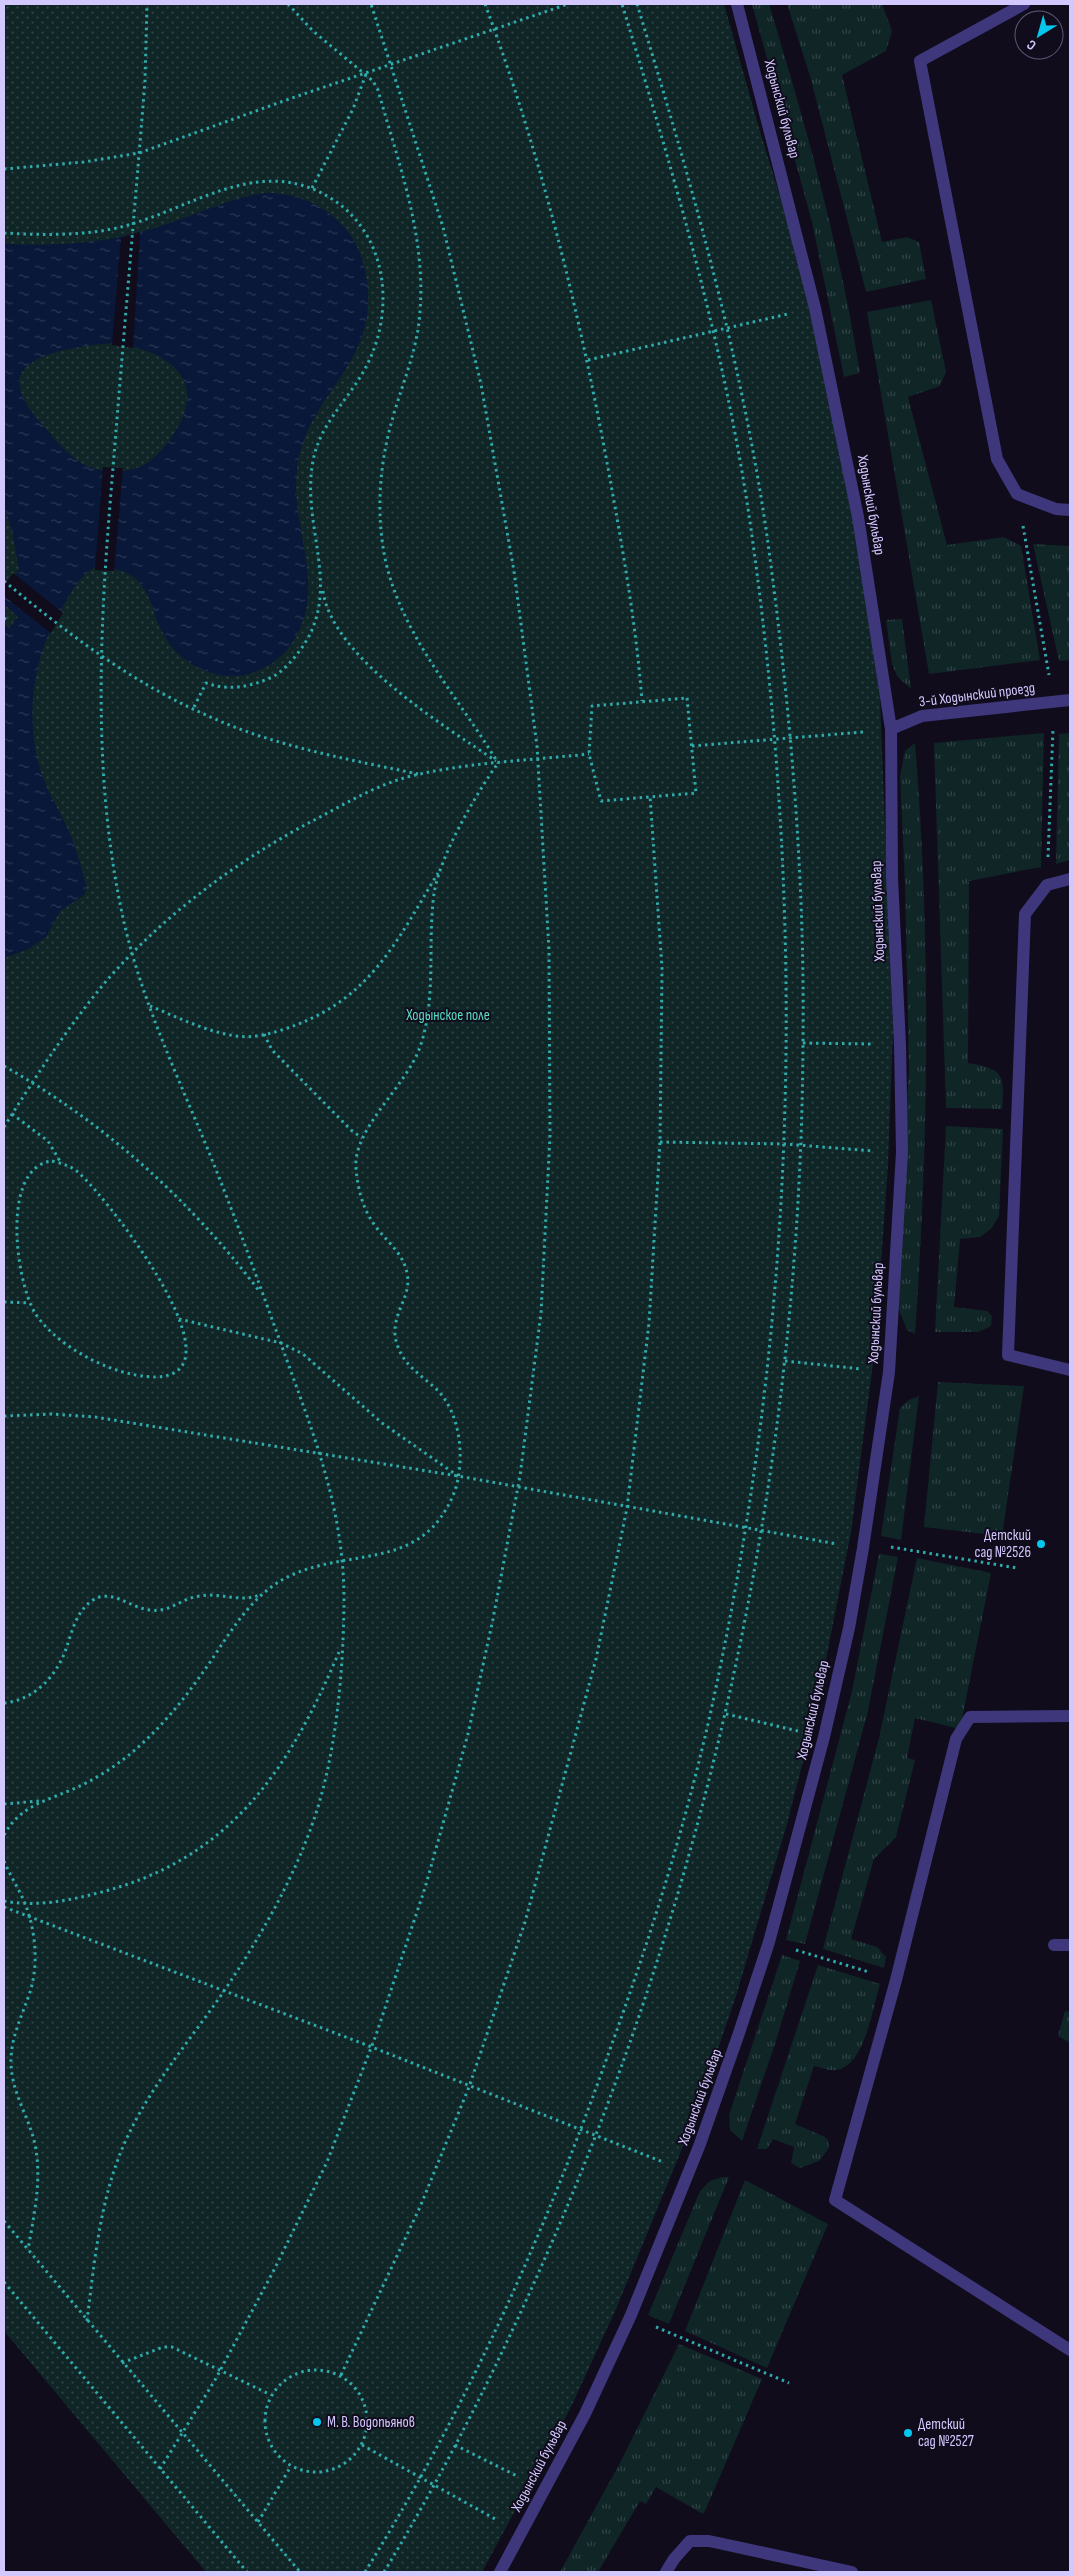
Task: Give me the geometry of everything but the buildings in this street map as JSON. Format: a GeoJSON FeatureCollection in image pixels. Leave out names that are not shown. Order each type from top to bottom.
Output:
{"type":"FeatureCollection","features":[{"type":"Feature","properties":{"kind":"street","name":"Ходынский бульвар"},"geometry":{"type":"LineString","coordinates":[[500,2572],[585,2414],[631,2315],[690,2172],[769,1942],[824,1737],[849,1628],[889,1372],[902,1152],[900,1045],[892,877],[891,729],[858,517],[815,308],[737,4]]}},
{"type":"Feature","properties":{"kind":"street"},"geometry":{"type":"LineString","coordinates":[[1024,4],[920,61],[997,459],[1017,494],[1056,509],[1070,510]]}},
{"type":"Feature","properties":{"kind":"street","name":"3-й Ходынский проезд"},"geometry":{"type":"LineString","coordinates":[[891,729],[922,716],[1070,700]]}},
{"type":"Feature","properties":{"kind":"street"},"geometry":{"type":"LineString","coordinates":[[1070,879],[1047,885],[1025,914],[1008,1355],[1070,1370]]}},
{"type":"Feature","properties":{"kind":"street"},"geometry":{"type":"LineString","coordinates":[[1070,1716],[970,1717],[956,1739],[896,1980],[835,2200],[1070,2350]]}},
{"type":"Feature","properties":{"kind":"street"},"geometry":{"type":"LineString","coordinates":[[1054,1944],[1070,1945]]}},
{"type":"Feature","properties":{"kind":"street"},"geometry":{"type":"LineString","coordinates":[[666,2572],[690,2540],[709,2541],[852,2572]]}},
{"type":"Feature","properties":{"kind":"path"},"geometry":{"type":"LineString","coordinates":[[87,2321],[98,2242],[120,2154],[149,2098],[224,1991],[275,1908],[311,1826],[325,1778],[332,1741],[344,1614],[342,1561],[336,1510],[322,1456],[229,1202],[150,1006],[132,954],[117,884],[107,801],[100,656],[104,577],[145,81],[147,4]]}},
{"type":"Feature","properties":{"kind":"path"},"geometry":{"type":"LineString","coordinates":[[288,4],[313,31],[366,73],[378,90],[417,237],[421,279],[420,311],[415,348],[393,415],[383,462],[381,517],[387,566],[401,608],[416,639],[498,763]]}},
{"type":"Feature","properties":{"kind":"path"},"geometry":{"type":"LineString","coordinates":[[160,2469],[221,2369],[274,2270],[327,2162],[371,2047],[425,1888],[468,1734],[518,1487],[541,1314],[550,1136],[549,950],[538,760],[514,571],[481,384],[443,227],[392,64],[371,4]]}},
{"type":"Feature","properties":{"kind":"path"},"geometry":{"type":"LineString","coordinates":[[485,4],[548,196],[588,360],[624,554],[642,701]]}},
{"type":"Feature","properties":{"kind":"path"},"geometry":{"type":"LineString","coordinates":[[4,169],[84,162],[139,153],[568,4]]}},
{"type":"Feature","properties":{"kind":"path"},"geometry":{"type":"LineString","coordinates":[[365,2572],[420,2479],[525,2269],[582,2130],[642,1961],[668,1877],[711,1710],[747,1528],[771,1348],[780,1249],[785,1144],[786,945],[784,861],[775,739],[752,533],[713,330],[670,160],[622,4]]}},
{"type":"Feature","properties":{"kind":"path"},"geometry":{"type":"LineString","coordinates":[[384,2572],[433,2486],[492,2374],[538,2274],[596,2136],[656,1966],[726,1714],[762,1531],[785,1361],[800,1146],[804,1043],[801,926],[791,738],[766,530],[727,327],[684,157],[637,4]]}},
{"type":"Feature","properties":{"kind":"path"},"geometry":{"type":"LineString","coordinates":[[312,188],[353,109],[366,73]]}},
{"type":"Feature","properties":{"kind":"path"},"geometry":{"type":"LineString","coordinates":[[4,233],[78,233],[98,231],[132,223],[225,189],[251,183],[278,180],[312,188],[347,210],[367,235],[376,255],[384,296],[380,324],[368,363],[326,424],[313,458],[311,493],[322,587],[327,610],[352,647],[371,667],[420,706],[498,763]]}},
{"type":"Feature","properties":{"kind":"path"},"geometry":{"type":"LineString","coordinates":[[588,360],[815,308]]}},
{"type":"Feature","properties":{"kind":"path"},"geometry":{"type":"LineString","coordinates":[[1017,494],[1054,702],[1047,885]]}},
{"type":"Feature","properties":{"kind":"path"},"geometry":{"type":"LineString","coordinates":[[4,581],[100,656],[146,685],[194,710],[224,723],[320,753],[420,774]]}},
{"type":"Feature","properties":{"kind":"path"},"geometry":{"type":"LineString","coordinates":[[194,710],[206,683],[221,687],[245,686],[274,676],[284,668],[308,638],[318,611],[322,587]]}},
{"type":"Feature","properties":{"kind":"path"},"geometry":{"type":"LineString","coordinates":[[4,618],[8,621]]}},
{"type":"Feature","properties":{"kind":"path"},"geometry":{"type":"LineString","coordinates":[[687,698],[692,746],[696,792],[601,801],[589,754],[592,706],[687,698]]}},
{"type":"Feature","properties":{"kind":"path"},"geometry":{"type":"LineString","coordinates":[[692,746],[891,729]]}},
{"type":"Feature","properties":{"kind":"path"},"geometry":{"type":"LineString","coordinates":[[4,1127],[32,1083],[90,1002],[132,954],[216,882],[279,839],[366,793],[388,783],[420,774],[498,763],[589,754]]}},
{"type":"Feature","properties":{"kind":"path"},"geometry":{"type":"LineString","coordinates":[[150,1006],[226,1034],[239,1036],[264,1034],[310,1020],[334,1007],[357,990],[378,967],[399,937],[442,866],[479,793],[498,763]]}},
{"type":"Feature","properties":{"kind":"path"},"geometry":{"type":"LineString","coordinates":[[341,2376],[420,2207],[469,2086],[525,1922],[569,1769],[596,1659],[627,1508],[649,1323],[660,1142],[662,968],[650,796]]}},
{"type":"Feature","properties":{"kind":"path"},"geometry":{"type":"LineString","coordinates":[[4,1835],[18,1815],[42,1801],[74,1788],[105,1772],[146,1740],[180,1702],[236,1623],[261,1595],[291,1575],[326,1564],[383,1554],[423,1535],[440,1518],[455,1490],[458,1476],[459,1441],[450,1408],[436,1389],[409,1366],[395,1339],[395,1321],[406,1289],[407,1271],[398,1252],[377,1229],[362,1201],[356,1158],[362,1138],[405,1078],[420,1047],[431,980],[433,898],[442,866]]}},
{"type":"Feature","properties":{"kind":"path"},"geometry":{"type":"LineString","coordinates":[[264,1034],[272,1050],[351,1130],[362,1138]]}},
{"type":"Feature","properties":{"kind":"path"},"geometry":{"type":"LineString","coordinates":[[804,1043],[900,1045]]}},
{"type":"Feature","properties":{"kind":"path"},"geometry":{"type":"LineString","coordinates":[[4,1066],[96,1126],[148,1168],[218,1241],[263,1296]]}},
{"type":"Feature","properties":{"kind":"path"},"geometry":{"type":"LineString","coordinates":[[12,1114],[48,1141],[62,1163],[82,1175],[125,1224],[148,1258],[179,1319],[186,1343],[185,1359],[182,1366],[178,1371],[166,1378],[149,1378],[120,1371],[70,1348],[51,1333],[30,1303],[20,1275],[16,1244],[20,1202],[26,1181],[37,1167],[44,1162],[62,1163]]}},
{"type":"Feature","properties":{"kind":"path"},"geometry":{"type":"LineString","coordinates":[[660,1142],[785,1144],[902,1152]]}},
{"type":"Feature","properties":{"kind":"path"},"geometry":{"type":"LineString","coordinates":[[4,1302],[30,1303]]}},
{"type":"Feature","properties":{"kind":"path"},"geometry":{"type":"LineString","coordinates":[[179,1319],[281,1343],[304,1354],[376,1418],[458,1476]]}},
{"type":"Feature","properties":{"kind":"path"},"geometry":{"type":"LineString","coordinates":[[785,1361],[889,1372]]}},
{"type":"Feature","properties":{"kind":"path"},"geometry":{"type":"LineString","coordinates":[[4,1416],[32,1413],[88,1417],[322,1456],[458,1476],[762,1531],[1016,1568]]}},
{"type":"Feature","properties":{"kind":"path"},"geometry":{"type":"LineString","coordinates":[[4,1703],[28,1697],[45,1683],[63,1656],[77,1618],[85,1606],[97,1598],[111,1596],[138,1608],[158,1611],[174,1607],[194,1596],[244,1599],[261,1595]]}},
{"type":"Feature","properties":{"kind":"path"},"geometry":{"type":"LineString","coordinates":[[4,1901],[25,1904],[70,1899],[116,1888],[146,1878],[203,1846],[231,1822],[258,1794],[290,1752],[318,1702],[341,1647]]}},
{"type":"Feature","properties":{"kind":"path"},"geometry":{"type":"LineString","coordinates":[[726,1714],[824,1737]]}},
{"type":"Feature","properties":{"kind":"path"},"geometry":{"type":"LineString","coordinates":[[4,1804],[42,1801]]}},
{"type":"Feature","properties":{"kind":"path"},"geometry":{"type":"LineString","coordinates":[[4,1862],[30,1918],[36,1968],[30,1993],[14,2037],[10,2064],[15,2094],[30,2127],[37,2162],[36,2197],[28,2251]]}},
{"type":"Feature","properties":{"kind":"path"},"geometry":{"type":"LineString","coordinates":[[4,1907],[371,2047],[690,2172]]}},
{"type":"Feature","properties":{"kind":"path"},"geometry":{"type":"LineString","coordinates":[[769,1942],[896,1980]]}},
{"type":"Feature","properties":{"kind":"path"},"geometry":{"type":"LineString","coordinates":[[4,2221],[300,2572]]}},
{"type":"Feature","properties":{"kind":"path"},"geometry":{"type":"LineString","coordinates":[[4,2282],[247,2572]]}},
{"type":"Feature","properties":{"kind":"path"},"geometry":{"type":"LineString","coordinates":[[631,2315],[789,2383]]}},
{"type":"Feature","properties":{"kind":"path"},"geometry":{"type":"LineString","coordinates":[[122,2363],[163,2347],[172,2347],[221,2369],[271,2395]]}},
{"type":"Feature","properties":{"kind":"path"},"geometry":{"type":"LineString","coordinates":[[314,2369],[332,2371],[341,2376],[360,2393],[367,2410],[367,2428],[362,2445],[350,2460],[335,2468],[318,2472],[291,2466],[280,2458],[272,2448],[265,2431],[265,2413],[271,2395],[281,2382],[296,2372],[314,2369]]}},
{"type":"Feature","properties":{"kind":"path"},"geometry":{"type":"LineString","coordinates":[[362,2445],[420,2479],[522,2534]]}},
{"type":"Feature","properties":{"kind":"path"},"geometry":{"type":"LineString","coordinates":[[455,2445],[545,2490]]}},
{"type":"Feature","properties":{"kind":"path"},"geometry":{"type":"LineString","coordinates":[[258,2522],[291,2466]]}},
{"type":"Feature","properties":{"kind":"green space","name":"Ходынское поле"},"geometry":{"type":"Polygon","coordinates":[[[4,4],[724,4],[761,135],[807,284],[855,517],[880,699],[893,1031],[888,1165],[875,1348],[851,1532],[816,1710],[787,1824],[736,1996],[693,2122],[616,2309],[571,2407],[482,2572],[206,2572],[4,2331],[4,4]]]}},
{"type":"Feature","properties":{"kind":"green space"},"geometry":{"type":"Polygon","coordinates":[[[752,4],[769,4],[783,49],[832,233],[843,280],[860,373],[844,377],[812,222],[752,4]]]}},
{"type":"Feature","properties":{"kind":"green space"},"geometry":{"type":"Polygon","coordinates":[[[787,4],[882,4],[892,31],[886,51],[842,75],[882,242],[907,237],[919,242],[926,279],[866,292],[810,76],[787,4]]]}},
{"type":"Feature","properties":{"kind":"green space"},"geometry":{"type":"Polygon","coordinates":[[[931,300],[946,372],[940,386],[908,397],[947,545],[1004,537],[1021,546],[1040,660],[929,674],[867,312],[931,300]]]}},
{"type":"Feature","properties":{"kind":"green space"},"geometry":{"type":"Polygon","coordinates":[[[1033,544],[1070,546],[1070,660],[1059,661],[1033,544]]]}},
{"type":"Feature","properties":{"kind":"green space"},"geometry":{"type":"Polygon","coordinates":[[[902,619],[911,689],[897,676],[892,664],[886,620],[902,619]]]}},
{"type":"Feature","properties":{"kind":"green space"},"geometry":{"type":"Polygon","coordinates":[[[1044,733],[1041,867],[969,881],[968,1063],[988,1068],[999,1075],[1003,1088],[1002,1109],[946,1108],[934,743],[1044,733]]]}},
{"type":"Feature","properties":{"kind":"green space"},"geometry":{"type":"Polygon","coordinates":[[[1070,733],[1070,860],[1056,864],[1059,734],[1070,733]]]}},
{"type":"Feature","properties":{"kind":"green space"},"geometry":{"type":"Polygon","coordinates":[[[915,743],[924,891],[926,1038],[923,1186],[915,1334],[907,1330],[895,1300],[909,1069],[905,884],[900,776],[905,751],[915,743]]]}},
{"type":"Feature","properties":{"kind":"green space"},"geometry":{"type":"Polygon","coordinates":[[[946,1126],[1003,1129],[999,1216],[991,1229],[980,1237],[960,1239],[954,1307],[987,1311],[992,1316],[991,1326],[978,1332],[935,1332],[946,1126]]]}},
{"type":"Feature","properties":{"kind":"green space"},"geometry":{"type":"Polygon","coordinates":[[[938,1382],[1024,1386],[1002,1536],[924,1527],[938,1382]]]}},
{"type":"Feature","properties":{"kind":"green space"},"geometry":{"type":"Polygon","coordinates":[[[919,1396],[901,1540],[881,1536],[900,1408],[909,1400],[919,1396]]]}},
{"type":"Feature","properties":{"kind":"green space"},"geometry":{"type":"Polygon","coordinates":[[[879,1554],[898,1557],[868,1711],[805,1944],[786,1940],[852,1691],[879,1554]]]}},
{"type":"Feature","properties":{"kind":"green space"},"geometry":{"type":"Polygon","coordinates":[[[917,1558],[991,1573],[960,1729],[915,1718],[907,1758],[915,1760],[896,1837],[874,1859],[851,1939],[877,1947],[886,1957],[884,1968],[823,1949],[879,1738],[917,1558]]]}},
{"type":"Feature","properties":{"kind":"green space"},"geometry":{"type":"Polygon","coordinates":[[[782,1955],[800,1961],[775,2044],[742,2141],[730,2130],[729,2115],[782,1955]]]}},
{"type":"Feature","properties":{"kind":"green space"},"geometry":{"type":"Polygon","coordinates":[[[818,1965],[880,1984],[871,2020],[861,2047],[854,2058],[846,2066],[836,2070],[814,2066],[795,2124],[825,2137],[828,2140],[829,2148],[819,2161],[800,2168],[791,2163],[794,2147],[773,2139],[767,2149],[757,2149],[818,1965]]]}},
{"type":"Feature","properties":{"kind":"green space"},"geometry":{"type":"Polygon","coordinates":[[[1065,2011],[1070,2012],[1070,2043],[1058,2036],[1065,2011]]]}},
{"type":"Feature","properties":{"kind":"green space"},"geometry":{"type":"Polygon","coordinates":[[[729,2177],[669,2324],[648,2315],[700,2191],[710,2181],[729,2177]]]}},
{"type":"Feature","properties":{"kind":"green space"},"geometry":{"type":"Polygon","coordinates":[[[745,2180],[828,2224],[767,2368],[685,2331],[745,2180]]]}},
{"type":"Feature","properties":{"kind":"green space"},"geometry":{"type":"Polygon","coordinates":[[[679,2344],[762,2379],[705,2511],[703,2514],[656,2487],[646,2504],[640,2501],[598,2572],[560,2572],[620,2463],[679,2344]]]}},
{"type":"Feature","properties":{"kind":"water"},"geometry":{"type":"Polygon","coordinates":[[[276,193],[298,197],[326,211],[352,237],[361,256],[366,276],[368,307],[363,333],[341,377],[313,419],[303,443],[297,470],[296,492],[298,513],[308,576],[308,597],[304,618],[291,645],[274,662],[261,670],[245,675],[221,675],[197,667],[175,650],[160,627],[146,592],[136,579],[127,573],[117,570],[95,567],[83,576],[59,614],[43,651],[34,691],[33,733],[41,772],[70,834],[87,888],[84,895],[60,911],[46,937],[28,949],[4,958],[4,624],[9,628],[18,617],[4,604],[4,589],[19,570],[12,530],[4,506],[4,244],[42,245],[79,243],[115,238],[152,229],[221,204],[250,196],[276,193]],[[112,343],[60,351],[34,361],[25,368],[20,377],[21,391],[32,412],[66,451],[89,467],[117,471],[131,470],[144,465],[154,458],[167,444],[177,429],[185,410],[187,393],[183,379],[175,368],[163,358],[130,346],[112,343]]]}},
{"type":"Feature","properties":{"kind":"pier"},"geometry":{"type":"Polygon","coordinates":[[[140,232],[133,348],[112,345],[121,238],[140,232]]]}},
{"type":"Feature","properties":{"kind":"pier"},"geometry":{"type":"Polygon","coordinates":[[[103,467],[123,468],[114,571],[95,570],[103,467]]]}},
{"type":"Feature","properties":{"kind":"pier"},"geometry":{"type":"Polygon","coordinates":[[[13,573],[63,613],[51,633],[4,596],[4,585],[13,573]]]}},
{"type":"Feature","properties":{"kind":"place","name":"Детский сад №2526"},"geometry":{"type":"Point","coordinates":[1041,1544]}},
{"type":"Feature","properties":{"kind":"place","name":"М. В. Водопьянов"},"geometry":{"type":"Point","coordinates":[317,2422]}},
{"type":"Feature","properties":{"kind":"place","name":"Детский сад №2527"},"geometry":{"type":"Point","coordinates":[908,2433]}}]}
